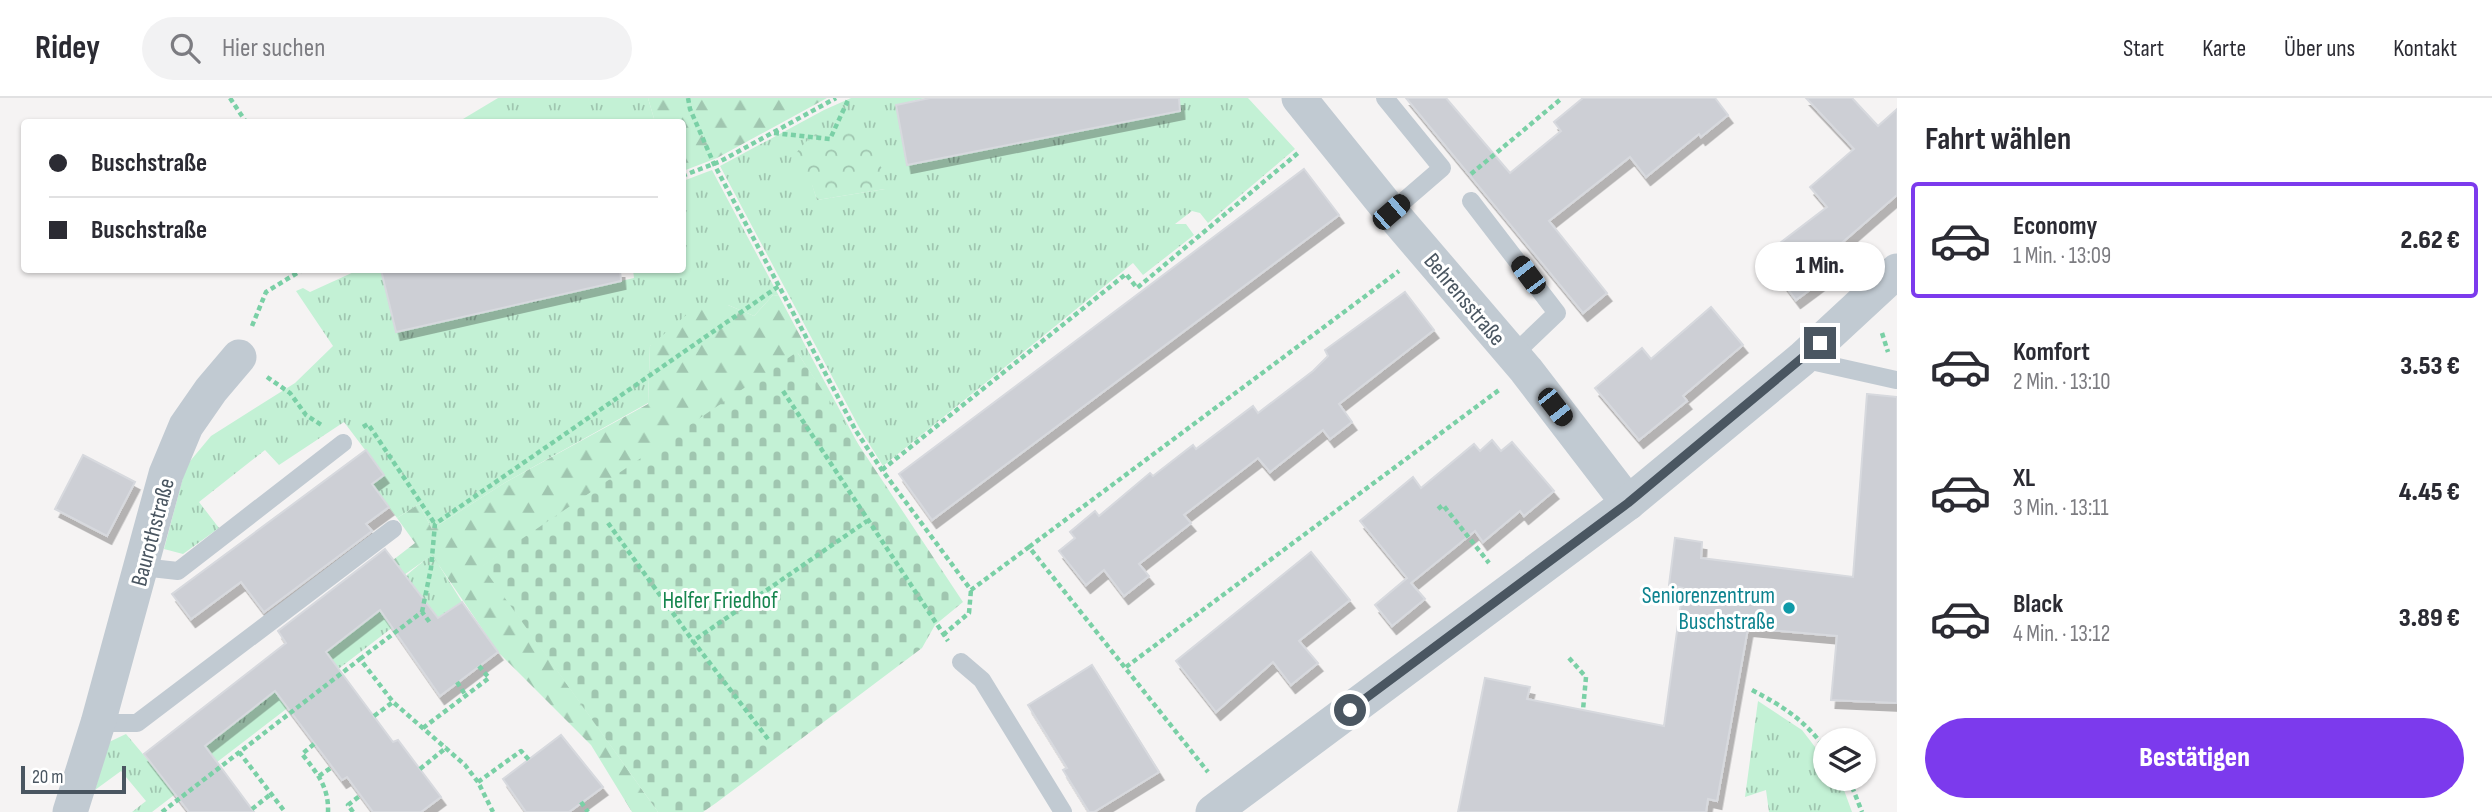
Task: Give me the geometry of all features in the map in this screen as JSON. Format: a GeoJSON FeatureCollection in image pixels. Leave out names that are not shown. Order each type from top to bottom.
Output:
{"type":"FeatureCollection","features":[{"type":"Feature","properties":{"kind":"street","name":"Behrensstraße"},"geometry":{"type":"LineString","coordinates":[[1299,98],[1391,212],[1519,362],[1628,503]]}},
{"type":"Feature","properties":{"kind":"street"},"geometry":{"type":"LineString","coordinates":[[1221,806],[1628,503],[1802,359],[1897,271]]}},
{"type":"Feature","properties":{"kind":"street","name":"Baurothstraße"},"geometry":{"type":"LineString","coordinates":[[69,812],[98,723],[166,474],[186,426],[211,390],[239,358]]}},
{"type":"Feature","properties":{"kind":"lane"},"geometry":{"type":"LineString","coordinates":[[1385,98],[1442,168],[1391,212]]}},
{"type":"Feature","properties":{"kind":"lane"},"geometry":{"type":"LineString","coordinates":[[1471,201],[1557,313],[1519,362]]}},
{"type":"Feature","properties":{"kind":"lane"},"geometry":{"type":"LineString","coordinates":[[1802,359],[1896,380]]}},
{"type":"Feature","properties":{"kind":"lane"},"geometry":{"type":"LineString","coordinates":[[142,567],[178,571],[343,443]]}},
{"type":"Feature","properties":{"kind":"lane"},"geometry":{"type":"LineString","coordinates":[[98,723],[137,723],[393,529]]}},
{"type":"Feature","properties":{"kind":"lane"},"geometry":{"type":"LineString","coordinates":[[961,662],[982,680],[1063,812]]}},
{"type":"Feature","properties":{"kind":"path"},"geometry":{"type":"LineString","coordinates":[[230,98],[244,119]]}},
{"type":"Feature","properties":{"kind":"path"},"geometry":{"type":"LineString","coordinates":[[688,98],[690,109],[714,164],[856,431],[971,590],[969,612],[943,635]]}},
{"type":"Feature","properties":{"kind":"path"},"geometry":{"type":"LineString","coordinates":[[686,174],[714,164],[836,98]]}},
{"type":"Feature","properties":{"kind":"path"},"geometry":{"type":"LineString","coordinates":[[774,133],[830,139],[849,98]]}},
{"type":"Feature","properties":{"kind":"path"},"geometry":{"type":"LineString","coordinates":[[1468,176],[1562,98]]}},
{"type":"Feature","properties":{"kind":"path"},"geometry":{"type":"LineString","coordinates":[[882,470],[1126,274],[1137,288],[1326,131]]}},
{"type":"Feature","properties":{"kind":"path"},"geometry":{"type":"LineString","coordinates":[[971,590],[1425,251]]}},
{"type":"Feature","properties":{"kind":"path"},"geometry":{"type":"LineString","coordinates":[[239,358],[266,292],[297,273]]}},
{"type":"Feature","properties":{"kind":"path"},"geometry":{"type":"LineString","coordinates":[[435,524],[779,286]]}},
{"type":"Feature","properties":{"kind":"path"},"geometry":{"type":"LineString","coordinates":[[1872,296],[1896,380]]}},
{"type":"Feature","properties":{"kind":"path"},"geometry":{"type":"LineString","coordinates":[[1126,667],[1519,362]]}},
{"type":"Feature","properties":{"kind":"path"},"geometry":{"type":"LineString","coordinates":[[783,391],[961,662]]}},
{"type":"Feature","properties":{"kind":"path"},"geometry":{"type":"LineString","coordinates":[[162,812],[422,612],[431,568],[435,524],[368,424],[343,443],[306,415],[290,393]]}},
{"type":"Feature","properties":{"kind":"path"},"geometry":{"type":"LineString","coordinates":[[1438,509],[1443,505],[1511,590]]}},
{"type":"Feature","properties":{"kind":"path"},"geometry":{"type":"LineString","coordinates":[[693,640],[867,521]]}},
{"type":"Feature","properties":{"kind":"path"},"geometry":{"type":"LineString","coordinates":[[608,523],[768,739]]}},
{"type":"Feature","properties":{"kind":"path"},"geometry":{"type":"LineString","coordinates":[[1029,547],[1126,667],[1221,806]]}},
{"type":"Feature","properties":{"kind":"path"},"geometry":{"type":"LineString","coordinates":[[422,612],[431,624]]}},
{"type":"Feature","properties":{"kind":"path"},"geometry":{"type":"LineString","coordinates":[[1569,658],[1586,677],[1583,710]]}},
{"type":"Feature","properties":{"kind":"path"},"geometry":{"type":"LineString","coordinates":[[360,659],[393,702],[447,747],[478,782],[493,812]]}},
{"type":"Feature","properties":{"kind":"path"},"geometry":{"type":"LineString","coordinates":[[423,729],[489,678],[480,666]]}},
{"type":"Feature","properties":{"kind":"path"},"geometry":{"type":"LineString","coordinates":[[457,682],[466,696]]}},
{"type":"Feature","properties":{"kind":"path"},"geometry":{"type":"LineString","coordinates":[[1752,690],[1787,708],[1813,732]]}},
{"type":"Feature","properties":{"kind":"path"},"geometry":{"type":"LineString","coordinates":[[374,716],[393,702]]}},
{"type":"Feature","properties":{"kind":"path"},"geometry":{"type":"LineString","coordinates":[[314,744],[302,754],[319,776],[327,793],[328,812]]}},
{"type":"Feature","properties":{"kind":"path"},"geometry":{"type":"LineString","coordinates":[[420,769],[447,747]]}},
{"type":"Feature","properties":{"kind":"path"},"geometry":{"type":"LineString","coordinates":[[478,782],[521,751],[529,760]]}},
{"type":"Feature","properties":{"kind":"path"},"geometry":{"type":"LineString","coordinates":[[239,752],[285,812]]}},
{"type":"Feature","properties":{"kind":"path"},"geometry":{"type":"LineString","coordinates":[[319,776],[332,767]]}},
{"type":"Feature","properties":{"kind":"path"},"geometry":{"type":"LineString","coordinates":[[1854,791],[1862,812]]}},
{"type":"Feature","properties":{"kind":"path"},"geometry":{"type":"LineString","coordinates":[[252,809],[271,794]]}},
{"type":"Feature","properties":{"kind":"path"},"geometry":{"type":"LineString","coordinates":[[353,812],[348,805],[361,796]]}},
{"type":"Feature","properties":{"kind":"path"},"geometry":{"type":"LineString","coordinates":[[582,803],[588,812]]}},
{"type":"Feature","properties":{"kind":"green space"},"geometry":{"type":"Polygon","coordinates":[[[498,98],[648,98],[654,119],[463,119],[498,98]]]}},
{"type":"Feature","properties":{"kind":"green space"},"geometry":{"type":"Polygon","coordinates":[[[648,98],[827,98],[717,158],[686,170],[686,119],[654,119],[648,98]]]}},
{"type":"Feature","properties":{"kind":"green space"},"geometry":{"type":"Polygon","coordinates":[[[851,98],[925,98],[896,105],[908,165],[1152,117],[1148,98],[1248,98],[1295,149],[1208,223],[1200,213],[1192,211],[1175,224],[1186,224],[1194,235],[1143,275],[1133,263],[883,466],[860,429],[720,166],[851,98]],[[812,184],[817,200],[885,189],[812,184]]]}},
{"type":"Feature","properties":{"kind":"green space"},"geometry":{"type":"Polygon","coordinates":[[[853,124],[870,138],[883,172],[885,189],[817,200],[812,185],[803,183],[791,159],[818,133],[853,124]]]}},
{"type":"Feature","properties":{"kind":"green space"},"geometry":{"type":"Polygon","coordinates":[[[712,170],[779,296],[773,295],[754,316],[728,305],[650,346],[648,403],[506,482],[432,529],[419,504],[397,518],[372,484],[384,475],[344,422],[279,465],[265,450],[199,502],[219,528],[183,554],[164,549],[186,466],[211,436],[295,383],[333,346],[296,291],[303,288],[310,292],[352,273],[388,273],[383,275],[396,332],[634,278],[633,273],[686,273],[686,180],[712,170]]]}},
{"type":"Feature","properties":{"kind":"green space"},"geometry":{"type":"Polygon","coordinates":[[[773,295],[779,296],[806,347],[483,566],[658,812],[632,812],[591,745],[498,652],[432,555],[404,575],[393,560],[415,543],[397,518],[419,504],[432,529],[506,482],[648,404],[650,346],[698,305],[728,305],[754,316],[773,295]]]}},
{"type":"Feature","properties":{"kind":"green space"},"geometry":{"type":"Polygon","coordinates":[[[806,347],[865,457],[797,352],[806,347]]]}},
{"type":"Feature","properties":{"kind":"green space","name":"Helfer Friedhof"},"geometry":{"type":"Polygon","coordinates":[[[797,352],[963,602],[935,625],[922,648],[703,812],[658,812],[482,566],[797,352]]]}},
{"type":"Feature","properties":{"kind":"green space"},"geometry":{"type":"Polygon","coordinates":[[[432,554],[462,602],[436,620],[423,604],[152,812],[132,812],[146,801],[121,771],[95,790],[109,742],[126,734],[163,778],[432,554]]]}},
{"type":"Feature","properties":{"kind":"green space"},"geometry":{"type":"Polygon","coordinates":[[[1758,701],[1802,730],[1813,744],[1813,791],[1844,791],[1852,812],[1769,812],[1766,790],[1745,797],[1758,701]]]}},
{"type":"Feature","properties":{"kind":"building"},"geometry":{"type":"Polygon","coordinates":[[[930,98],[1179,98],[1180,111],[907,165],[896,105],[930,98]]]}},
{"type":"Feature","properties":{"kind":"building"},"geometry":{"type":"Polygon","coordinates":[[[1406,98],[1446,98],[1510,173],[1561,131],[1554,122],[1583,98],[1715,98],[1728,115],[1701,137],[1699,134],[1646,177],[1630,157],[1549,221],[1607,293],[1583,313],[1406,98]]]}},
{"type":"Feature","properties":{"kind":"building"},"geometry":{"type":"Polygon","coordinates":[[[1806,98],[1852,98],[1878,126],[1897,109],[1897,195],[1821,261],[1831,274],[1796,300],[1763,256],[1827,207],[1810,187],[1854,149],[1806,98]]]}},
{"type":"Feature","properties":{"kind":"building"},"geometry":{"type":"Polygon","coordinates":[[[1304,169],[1339,215],[932,520],[899,474],[1304,169]]]}},
{"type":"Feature","properties":{"kind":"building"},"geometry":{"type":"Polygon","coordinates":[[[382,273],[620,273],[621,281],[396,332],[382,273]]]}},
{"type":"Feature","properties":{"kind":"building"},"geometry":{"type":"Polygon","coordinates":[[[1405,292],[1434,330],[1339,404],[1352,422],[1330,439],[1323,430],[1270,472],[1258,458],[1184,515],[1191,523],[1139,564],[1149,576],[1124,596],[1104,570],[1086,585],[1059,551],[1075,538],[1070,532],[1095,511],[1099,516],[1150,473],[1153,476],[1193,445],[1196,449],[1253,406],[1258,413],[1313,371],[1328,356],[1325,350],[1405,292]]]}},
{"type":"Feature","properties":{"kind":"building"},"geometry":{"type":"Polygon","coordinates":[[[1711,307],[1743,345],[1683,396],[1687,401],[1639,440],[1595,388],[1642,348],[1651,359],[1711,307]]]}},
{"type":"Feature","properties":{"kind":"building","name":"Seniorenzentrum Buschstraße"},"geometry":{"type":"Polygon","coordinates":[[[1867,394],[1897,397],[1897,703],[1831,700],[1837,636],[1748,628],[1717,801],[1708,799],[1706,812],[1458,812],[1485,678],[1530,687],[1527,699],[1664,726],[1683,588],[1669,585],[1675,538],[1702,542],[1701,558],[1853,577],[1867,394]]]}},
{"type":"Feature","properties":{"kind":"building"},"geometry":{"type":"Polygon","coordinates":[[[1492,440],[1501,451],[1512,442],[1554,491],[1524,516],[1520,511],[1483,542],[1475,531],[1411,583],[1425,599],[1392,626],[1375,605],[1407,578],[1360,521],[1413,477],[1421,488],[1474,444],[1480,451],[1492,440]]]}},
{"type":"Feature","properties":{"kind":"building"},"geometry":{"type":"Polygon","coordinates":[[[366,450],[384,475],[372,484],[389,507],[366,524],[372,531],[264,612],[241,582],[191,619],[172,594],[366,450]]]}},
{"type":"Feature","properties":{"kind":"building"},"geometry":{"type":"Polygon","coordinates":[[[83,455],[135,482],[107,536],[55,509],[83,455]]]}},
{"type":"Feature","properties":{"kind":"building"},"geometry":{"type":"Polygon","coordinates":[[[385,549],[438,618],[462,602],[498,652],[440,696],[380,610],[326,652],[393,742],[398,740],[441,797],[421,812],[373,812],[347,777],[342,780],[275,691],[205,746],[254,812],[189,812],[144,754],[286,643],[278,631],[385,549]]]}},
{"type":"Feature","properties":{"kind":"building"},"geometry":{"type":"Polygon","coordinates":[[[1311,552],[1350,600],[1299,641],[1318,663],[1291,685],[1273,662],[1216,712],[1176,661],[1311,552]]]}},
{"type":"Feature","properties":{"kind":"building"},"geometry":{"type":"Polygon","coordinates":[[[1092,665],[1159,772],[1094,812],[1089,812],[1063,770],[1067,768],[1028,705],[1092,665]]]}},
{"type":"Feature","properties":{"kind":"building"},"geometry":{"type":"Polygon","coordinates":[[[561,735],[603,787],[569,812],[526,812],[503,779],[561,735]]]}},
{"type":"Feature","properties":{"kind":"place","name":"Seniorenzentrum Buschstraße"},"geometry":{"type":"Point","coordinates":[1789,608]}},
{"type":"Feature","properties":{"kind":"route"},"geometry":{"type":"LineString","coordinates":[[1350,710],[1628,503],[1820,343]]}}]}
